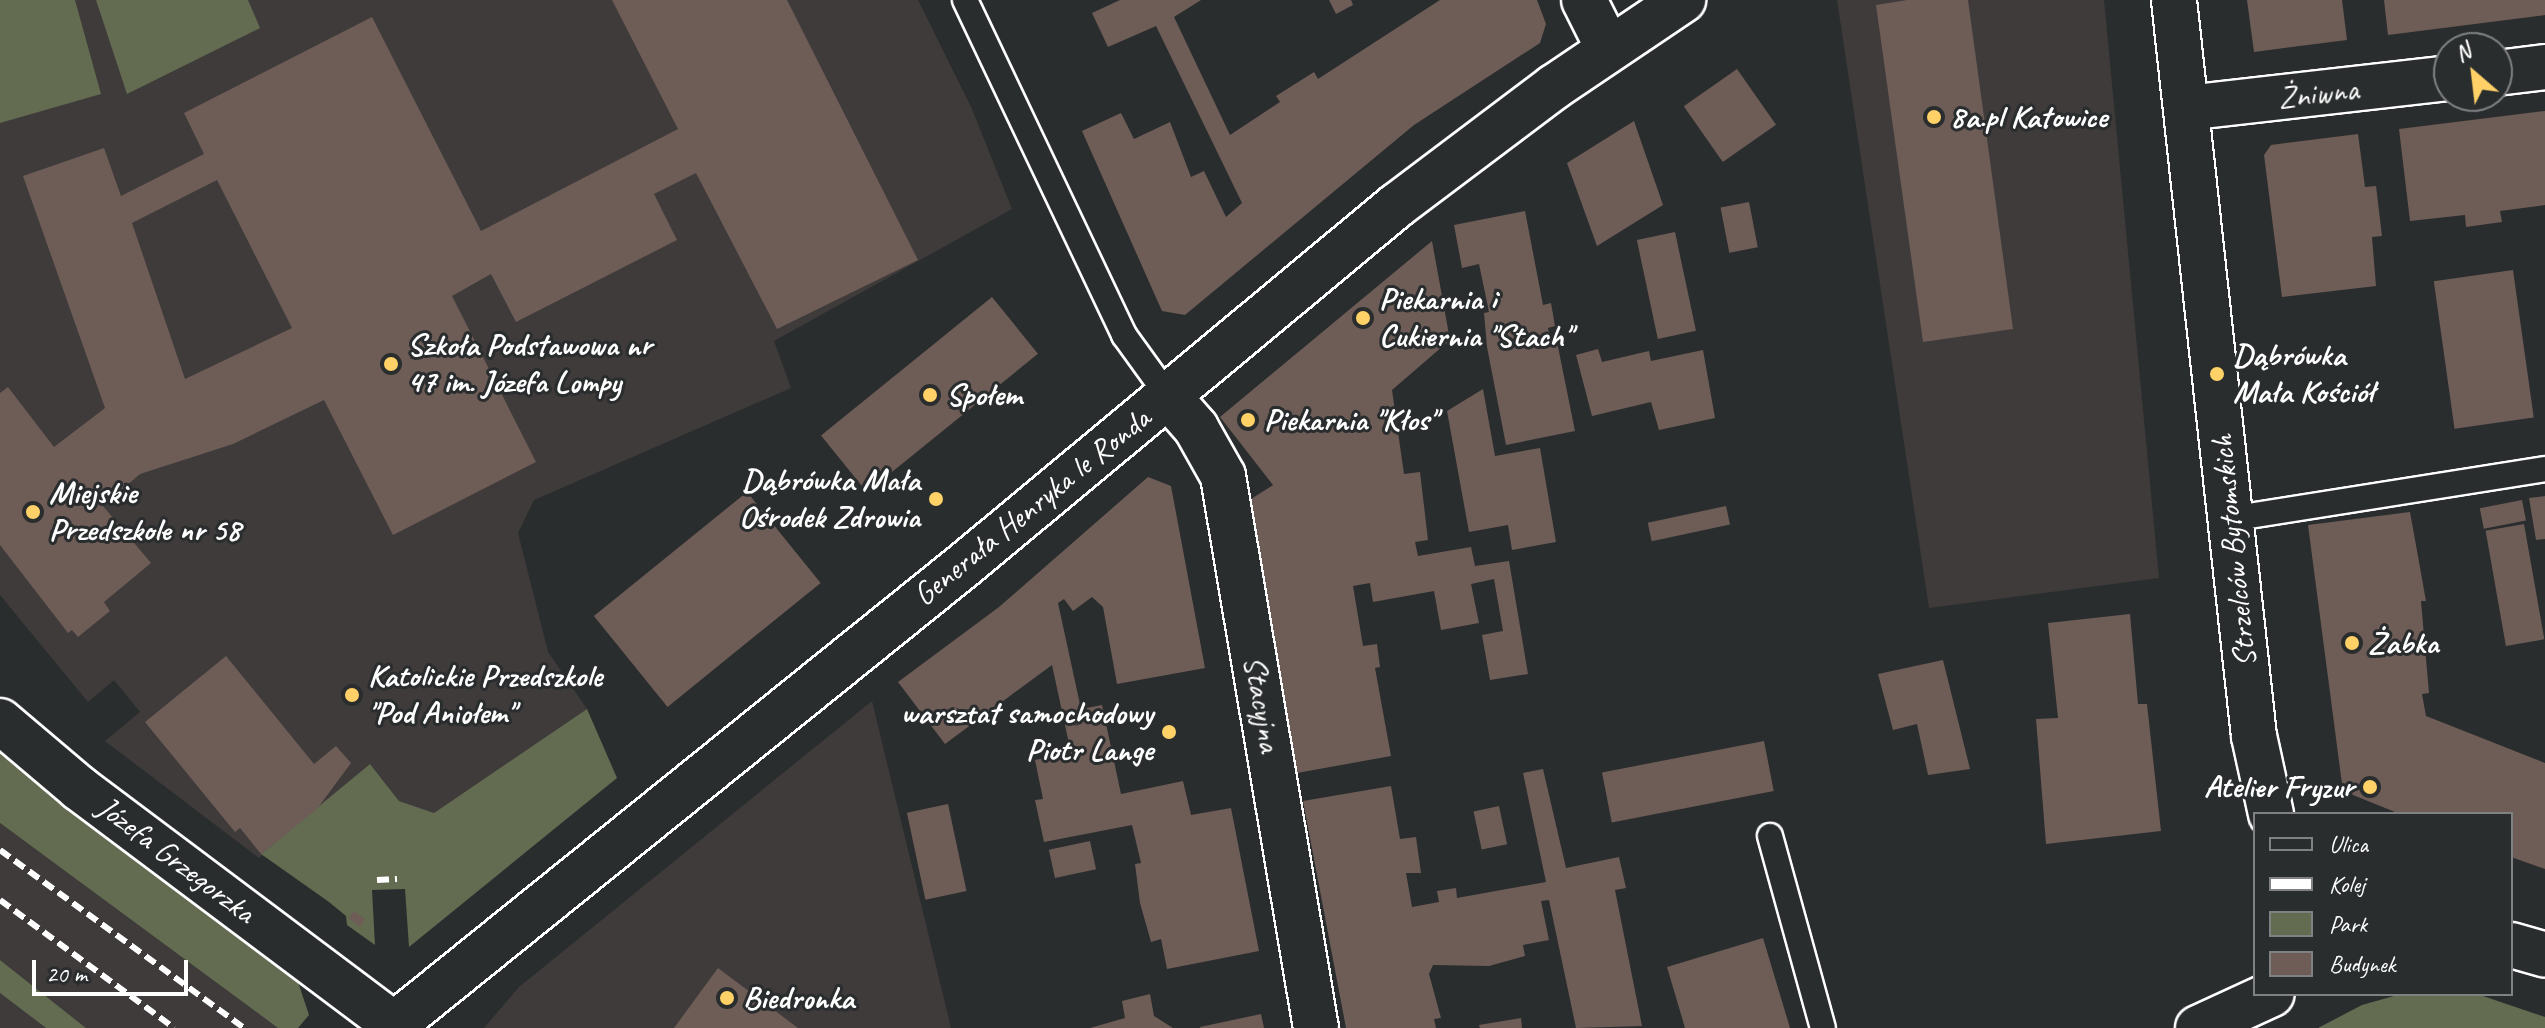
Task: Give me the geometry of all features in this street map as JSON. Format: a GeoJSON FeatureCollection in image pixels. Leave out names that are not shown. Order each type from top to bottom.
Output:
{"type":"FeatureCollection","features":[{"type":"Feature","properties":{"kind":"street"},"geometry":{"type":"LineString","coordinates":[[1584,0],[1608,48]]}},
{"type":"Feature","properties":{"kind":"street","name":"Generała Henryka le Ronda"},"geometry":{"type":"LineString","coordinates":[[394,1027],[1168,396],[1396,206],[1608,48],[1683,0]]}},
{"type":"Feature","properties":{"kind":"street","name":"Strzelców Bytomskich"},"geometry":{"type":"LineString","coordinates":[[2174,0],[2254,736],[2271,812]]}},
{"type":"Feature","properties":{"kind":"street"},"geometry":{"type":"LineString","coordinates":[[2513,71],[2545,67]]}},
{"type":"Feature","properties":{"kind":"street","name":"Żniwna"},"geometry":{"type":"LineString","coordinates":[[2186,108],[2433,80]]}},
{"type":"Feature","properties":{"kind":"street","name":"Stacyjna"},"geometry":{"type":"LineString","coordinates":[[1168,396],[1196,428],[1223,476],[1316,1028]]}},
{"type":"Feature","properties":{"kind":"street","name":"Józefa Grzegorzka"},"geometry":{"type":"LineString","coordinates":[[0,721],[79,788],[394,1027]]}},
{"type":"Feature","properties":{"kind":"street"},"geometry":{"type":"LineString","coordinates":[[2513,946],[2545,955]]}},
{"type":"Feature","properties":{"kind":"street"},"geometry":{"type":"LineString","coordinates":[[2198,1028],[2268,996]]}},
{"type":"Feature","properties":{"kind":"lane"},"geometry":{"type":"LineString","coordinates":[[965,0],[1110,310],[1168,396]]}},
{"type":"Feature","properties":{"kind":"lane"},"geometry":{"type":"LineString","coordinates":[[2230,519],[2290,513],[2545,469]]}},
{"type":"Feature","properties":{"kind":"lane"},"geometry":{"type":"LineString","coordinates":[[1770,836],[1823,1028]]}},
{"type":"Feature","properties":{"kind":"shaded area","name":"Szkoła Podstawowa nr 47 im. Józefa Lompy"},"geometry":{"type":"Polygon","coordinates":[[[0,0],[918,0],[972,109],[1012,209],[774,341],[791,388],[534,500],[518,533],[548,652],[587,709],[435,814],[399,801],[370,764],[259,858],[105,741],[140,712],[114,680],[88,702],[0,595],[0,0]]]}},
{"type":"Feature","properties":{"kind":"shaded area"},"geometry":{"type":"Polygon","coordinates":[[[1837,0],[2104,0],[2159,578],[1929,608],[1837,0]]]}},
{"type":"Feature","properties":{"kind":"shaded area"},"geometry":{"type":"Polygon","coordinates":[[[872,701],[951,1028],[484,1028],[519,987],[872,701]]]}},
{"type":"Feature","properties":{"kind":"shaded area"},"geometry":{"type":"Polygon","coordinates":[[[0,823],[278,1028],[86,1028],[0,960],[0,823]]]}},
{"type":"Feature","properties":{"kind":"shaded area"},"geometry":{"type":"Polygon","coordinates":[[[0,993],[46,1028],[0,1028],[0,993]]]}},
{"type":"Feature","properties":{"kind":"green space"},"geometry":{"type":"Polygon","coordinates":[[[0,0],[75,0],[101,94],[0,123],[0,0]]]}},
{"type":"Feature","properties":{"kind":"green space"},"geometry":{"type":"Polygon","coordinates":[[[96,0],[248,0],[260,28],[127,94],[96,0]]]}},
{"type":"Feature","properties":{"kind":"green space"},"geometry":{"type":"Polygon","coordinates":[[[587,709],[617,778],[409,947],[405,889],[372,890],[375,945],[347,925],[346,916],[329,902],[261,854],[370,764],[399,801],[434,813],[587,709]]]}},
{"type":"Feature","properties":{"kind":"green space"},"geometry":{"type":"Polygon","coordinates":[[[0,748],[298,982],[309,1015],[298,1028],[278,1028],[0,823],[0,748]]]}},
{"type":"Feature","properties":{"kind":"green space"},"geometry":{"type":"Polygon","coordinates":[[[0,960],[86,1028],[46,1028],[0,993],[0,960]]]}},
{"type":"Feature","properties":{"kind":"green space"},"geometry":{"type":"Polygon","coordinates":[[[2394,996],[2483,996],[2545,1017],[2545,1028],[2318,1028],[2362,1005],[2394,996]]]}},
{"type":"Feature","properties":{"kind":"building"},"geometry":{"type":"Polygon","coordinates":[[[612,0],[787,0],[918,260],[777,329],[696,173],[654,194],[677,240],[516,322],[491,274],[452,296],[536,462],[393,535],[324,400],[233,444],[140,474],[103,506],[151,563],[104,602],[110,611],[78,637],[72,630],[68,633],[0,545],[0,393],[8,387],[54,447],[105,408],[23,176],[104,148],[121,196],[204,154],[184,113],[372,17],[481,231],[678,129],[612,0]],[[217,180],[132,223],[185,379],[292,328],[217,180]]]}},
{"type":"Feature","properties":{"kind":"building"},"geometry":{"type":"Polygon","coordinates":[[[1120,0],[1201,0],[1174,17],[1230,135],[1280,102],[1276,96],[1314,72],[1318,79],[1440,0],[1537,0],[1546,24],[1540,43],[1414,125],[1185,315],[1162,311],[1082,131],[1121,113],[1134,139],[1170,122],[1191,177],[1204,171],[1226,217],[1242,203],[1156,26],[1108,47],[1092,13],[1120,0]]]}},
{"type":"Feature","properties":{"kind":"building"},"geometry":{"type":"Polygon","coordinates":[[[1329,0],[1351,0],[1353,5],[1336,14],[1329,0]]]}},
{"type":"Feature","properties":{"kind":"building"},"geometry":{"type":"Polygon","coordinates":[[[1907,0],[1968,0],[2013,329],[1923,342],[1876,5],[1907,0]]]}},
{"type":"Feature","properties":{"kind":"building"},"geometry":{"type":"Polygon","coordinates":[[[2247,0],[2342,0],[2347,40],[2254,52],[2247,0]]]}},
{"type":"Feature","properties":{"kind":"building"},"geometry":{"type":"Polygon","coordinates":[[[2384,0],[2545,0],[2545,15],[2388,35],[2384,0]]]}},
{"type":"Feature","properties":{"kind":"building"},"geometry":{"type":"Polygon","coordinates":[[[1737,69],[1776,125],[1723,162],[1684,106],[1737,69]]]}},
{"type":"Feature","properties":{"kind":"building"},"geometry":{"type":"Polygon","coordinates":[[[2545,111],[2545,205],[2500,211],[2502,222],[2466,227],[2465,215],[2410,221],[2399,129],[2545,111]]]}},
{"type":"Feature","properties":{"kind":"building"},"geometry":{"type":"Polygon","coordinates":[[[1634,121],[1663,205],[1597,246],[1567,163],[1634,121]]]}},
{"type":"Feature","properties":{"kind":"building"},"geometry":{"type":"Polygon","coordinates":[[[2358,134],[2365,187],[2376,186],[2382,236],[2372,237],[2376,286],[2282,297],[2264,155],[2271,145],[2358,134]]]}},
{"type":"Feature","properties":{"kind":"building"},"geometry":{"type":"Polygon","coordinates":[[[1749,202],[1758,247],[1729,253],[1721,208],[1749,202]]]}},
{"type":"Feature","properties":{"kind":"building"},"geometry":{"type":"Polygon","coordinates":[[[1525,211],[1543,305],[1551,303],[1555,326],[1548,328],[1550,338],[1556,337],[1575,431],[1506,445],[1487,347],[1484,313],[1489,312],[1479,264],[1462,268],[1454,225],[1525,211]]]}},
{"type":"Feature","properties":{"kind":"building"},"geometry":{"type":"Polygon","coordinates":[[[1675,232],[1696,331],[1658,339],[1637,240],[1675,232]]]}},
{"type":"Feature","properties":{"kind":"building"},"geometry":{"type":"Polygon","coordinates":[[[1432,241],[1450,340],[1392,390],[1404,474],[1420,472],[1428,540],[1415,542],[1418,556],[1471,547],[1475,566],[1509,561],[1528,674],[1490,680],[1482,635],[1503,631],[1494,579],[1471,584],[1479,623],[1441,630],[1434,591],[1373,602],[1370,583],[1353,586],[1363,646],[1377,644],[1380,667],[1375,668],[1391,756],[1297,773],[1251,499],[1273,485],[1220,417],[1432,241]]]}},
{"type":"Feature","properties":{"kind":"building"},"geometry":{"type":"Polygon","coordinates":[[[2513,270],[2534,418],[2455,429],[2434,281],[2513,270]]]}},
{"type":"Feature","properties":{"kind":"building","name":"Społem"},"geometry":{"type":"Polygon","coordinates":[[[992,297],[1038,354],[867,492],[821,435],[992,297]]]}},
{"type":"Feature","properties":{"kind":"building"},"geometry":{"type":"Polygon","coordinates":[[[1598,349],[1602,362],[1649,351],[1651,361],[1703,350],[1715,418],[1659,430],[1651,402],[1592,416],[1576,355],[1598,349]]]}},
{"type":"Feature","properties":{"kind":"building"},"geometry":{"type":"Polygon","coordinates":[[[1483,389],[1495,456],[1540,448],[1556,542],[1512,550],[1508,525],[1469,532],[1447,411],[1483,389]]]}},
{"type":"Feature","properties":{"kind":"building"},"geometry":{"type":"Polygon","coordinates":[[[1148,477],[1171,486],[1205,668],[1117,684],[1103,607],[1092,597],[1073,611],[1064,599],[1058,603],[1081,709],[1102,705],[1121,794],[1183,781],[1191,815],[1231,808],[1259,951],[1167,969],[1161,939],[1151,942],[1140,903],[1135,864],[1141,863],[1132,825],[1044,842],[1035,800],[1043,799],[1035,760],[1071,753],[1052,665],[945,744],[898,682],[999,607],[1148,477]]]}},
{"type":"Feature","properties":{"kind":"building"},"geometry":{"type":"Polygon","coordinates":[[[747,492],[821,583],[668,707],[594,616],[747,492]]]}},
{"type":"Feature","properties":{"kind":"building"},"geometry":{"type":"Polygon","coordinates":[[[2545,496],[2545,539],[2536,540],[2529,498],[2545,496]]]}},
{"type":"Feature","properties":{"kind":"building"},"geometry":{"type":"Polygon","coordinates":[[[2522,500],[2526,521],[2484,529],[2480,508],[2522,500]]]}},
{"type":"Feature","properties":{"kind":"building"},"geometry":{"type":"Polygon","coordinates":[[[1726,506],[1730,525],[1652,541],[1648,523],[1726,506]]]}},
{"type":"Feature","properties":{"kind":"building"},"geometry":{"type":"Polygon","coordinates":[[[2410,512],[2426,601],[2421,601],[2429,693],[2422,694],[2426,716],[2545,763],[2545,869],[2513,858],[2513,812],[2395,812],[2353,795],[2342,784],[2308,525],[2410,512]]]}},
{"type":"Feature","properties":{"kind":"building"},"geometry":{"type":"Polygon","coordinates":[[[2524,524],[2544,639],[2506,646],[2486,531],[2524,524]]]}},
{"type":"Feature","properties":{"kind":"building"},"geometry":{"type":"Polygon","coordinates":[[[2130,614],[2138,704],[2147,704],[2161,831],[2046,844],[2036,719],[2058,718],[2048,623],[2130,614]]]}},
{"type":"Feature","properties":{"kind":"building"},"geometry":{"type":"Polygon","coordinates":[[[226,656],[314,764],[336,746],[351,763],[317,809],[261,854],[240,828],[235,832],[145,722],[226,656]]]}},
{"type":"Feature","properties":{"kind":"building"},"geometry":{"type":"Polygon","coordinates":[[[1943,660],[1970,769],[1928,775],[1917,724],[1893,730],[1878,674],[1943,660]]]}},
{"type":"Feature","properties":{"kind":"building"},"geometry":{"type":"Polygon","coordinates":[[[1764,741],[1774,791],[1612,823],[1602,772],[1764,741]]]}},
{"type":"Feature","properties":{"kind":"building"},"geometry":{"type":"Polygon","coordinates":[[[1543,769],[1566,868],[1619,857],[1626,888],[1615,890],[1642,1026],[1576,1028],[1549,900],[1541,901],[1549,940],[1523,945],[1525,956],[1489,966],[1433,965],[1429,974],[1441,1018],[1434,1019],[1436,1028],[1346,1028],[1303,801],[1391,786],[1400,839],[1416,837],[1421,873],[1406,873],[1412,907],[1439,902],[1437,891],[1456,888],[1457,898],[1546,882],[1523,773],[1543,769]]]}},
{"type":"Feature","properties":{"kind":"building"},"geometry":{"type":"Polygon","coordinates":[[[948,804],[967,891],[925,900],[907,813],[948,804]]]}},
{"type":"Feature","properties":{"kind":"building"},"geometry":{"type":"Polygon","coordinates":[[[1499,806],[1507,844],[1482,850],[1474,811],[1499,806]]]}},
{"type":"Feature","properties":{"kind":"building"},"geometry":{"type":"Polygon","coordinates":[[[1090,841],[1096,869],[1055,878],[1049,850],[1090,841]]]}},
{"type":"Feature","properties":{"kind":"building"},"geometry":{"type":"Polygon","coordinates":[[[354,911],[365,919],[360,927],[349,918],[354,911]]]}},
{"type":"Feature","properties":{"kind":"building"},"geometry":{"type":"Polygon","coordinates":[[[1763,938],[1790,1028],[1685,1028],[1667,967],[1763,938]]]}},
{"type":"Feature","properties":{"kind":"building","name":"Biedronka"},"geometry":{"type":"Polygon","coordinates":[[[718,968],[798,1028],[674,1028],[718,968]]]}},
{"type":"Feature","properties":{"kind":"building"},"geometry":{"type":"Polygon","coordinates":[[[1150,994],[1154,1016],[1173,1028],[1090,1028],[1125,1018],[1122,1001],[1150,994]]]}},
{"type":"Feature","properties":{"kind":"building"},"geometry":{"type":"Polygon","coordinates":[[[1261,1014],[1264,1028],[1200,1028],[1200,1027],[1261,1014]]]}},
{"type":"Feature","properties":{"kind":"building"},"geometry":{"type":"Polygon","coordinates":[[[1521,1018],[1522,1028],[1480,1028],[1479,1025],[1521,1018]]]}},
{"type":"Feature","properties":{"kind":"railway"},"geometry":{"type":"LineString","coordinates":[[0,850],[244,1028]]}},
{"type":"Feature","properties":{"kind":"railway"},"geometry":{"type":"LineString","coordinates":[[377,880],[397,879]]}},
{"type":"Feature","properties":{"kind":"railway"},"geometry":{"type":"LineString","coordinates":[[0,900],[174,1028]]}},
{"type":"Feature","properties":{"kind":"place","name":"8a.pl Katowice"},"geometry":{"type":"Point","coordinates":[1934,117]}},
{"type":"Feature","properties":{"kind":"place","name":"Piekarnia i Cukiernia \"Stach\""},"geometry":{"type":"Point","coordinates":[1363,318]}},
{"type":"Feature","properties":{"kind":"place","name":"Szkoła Podstawowa nr 47 im. Józefa Lompy"},"geometry":{"type":"Point","coordinates":[391,364]}},
{"type":"Feature","properties":{"kind":"place","name":"Dąbrówka Mała Kościół"},"geometry":{"type":"Point","coordinates":[2217,374]}},
{"type":"Feature","properties":{"kind":"place","name":"Społem"},"geometry":{"type":"Point","coordinates":[930,395]}},
{"type":"Feature","properties":{"kind":"place","name":"Piekarnia \"Kłos\""},"geometry":{"type":"Point","coordinates":[1248,420]}},
{"type":"Feature","properties":{"kind":"place","name":"Dąbrówka Mała Ośrodek Zdrowia"},"geometry":{"type":"Point","coordinates":[936,499]}},
{"type":"Feature","properties":{"kind":"place","name":"Miejskie Przedszkole nr 58"},"geometry":{"type":"Point","coordinates":[33,512]}},
{"type":"Feature","properties":{"kind":"place","name":"Żabka"},"geometry":{"type":"Point","coordinates":[2352,643]}},
{"type":"Feature","properties":{"kind":"place","name":"Katolickie Przedszkole \"Pod Aniołem\""},"geometry":{"type":"Point","coordinates":[352,695]}},
{"type":"Feature","properties":{"kind":"place","name":"warsztat samochodowy Piotr Lange"},"geometry":{"type":"Point","coordinates":[1169,732]}},
{"type":"Feature","properties":{"kind":"place","name":"Atelier Fryzur"},"geometry":{"type":"Point","coordinates":[2370,787]}},
{"type":"Feature","properties":{"kind":"place","name":"Biedronka"},"geometry":{"type":"Point","coordinates":[727,998]}}]}
